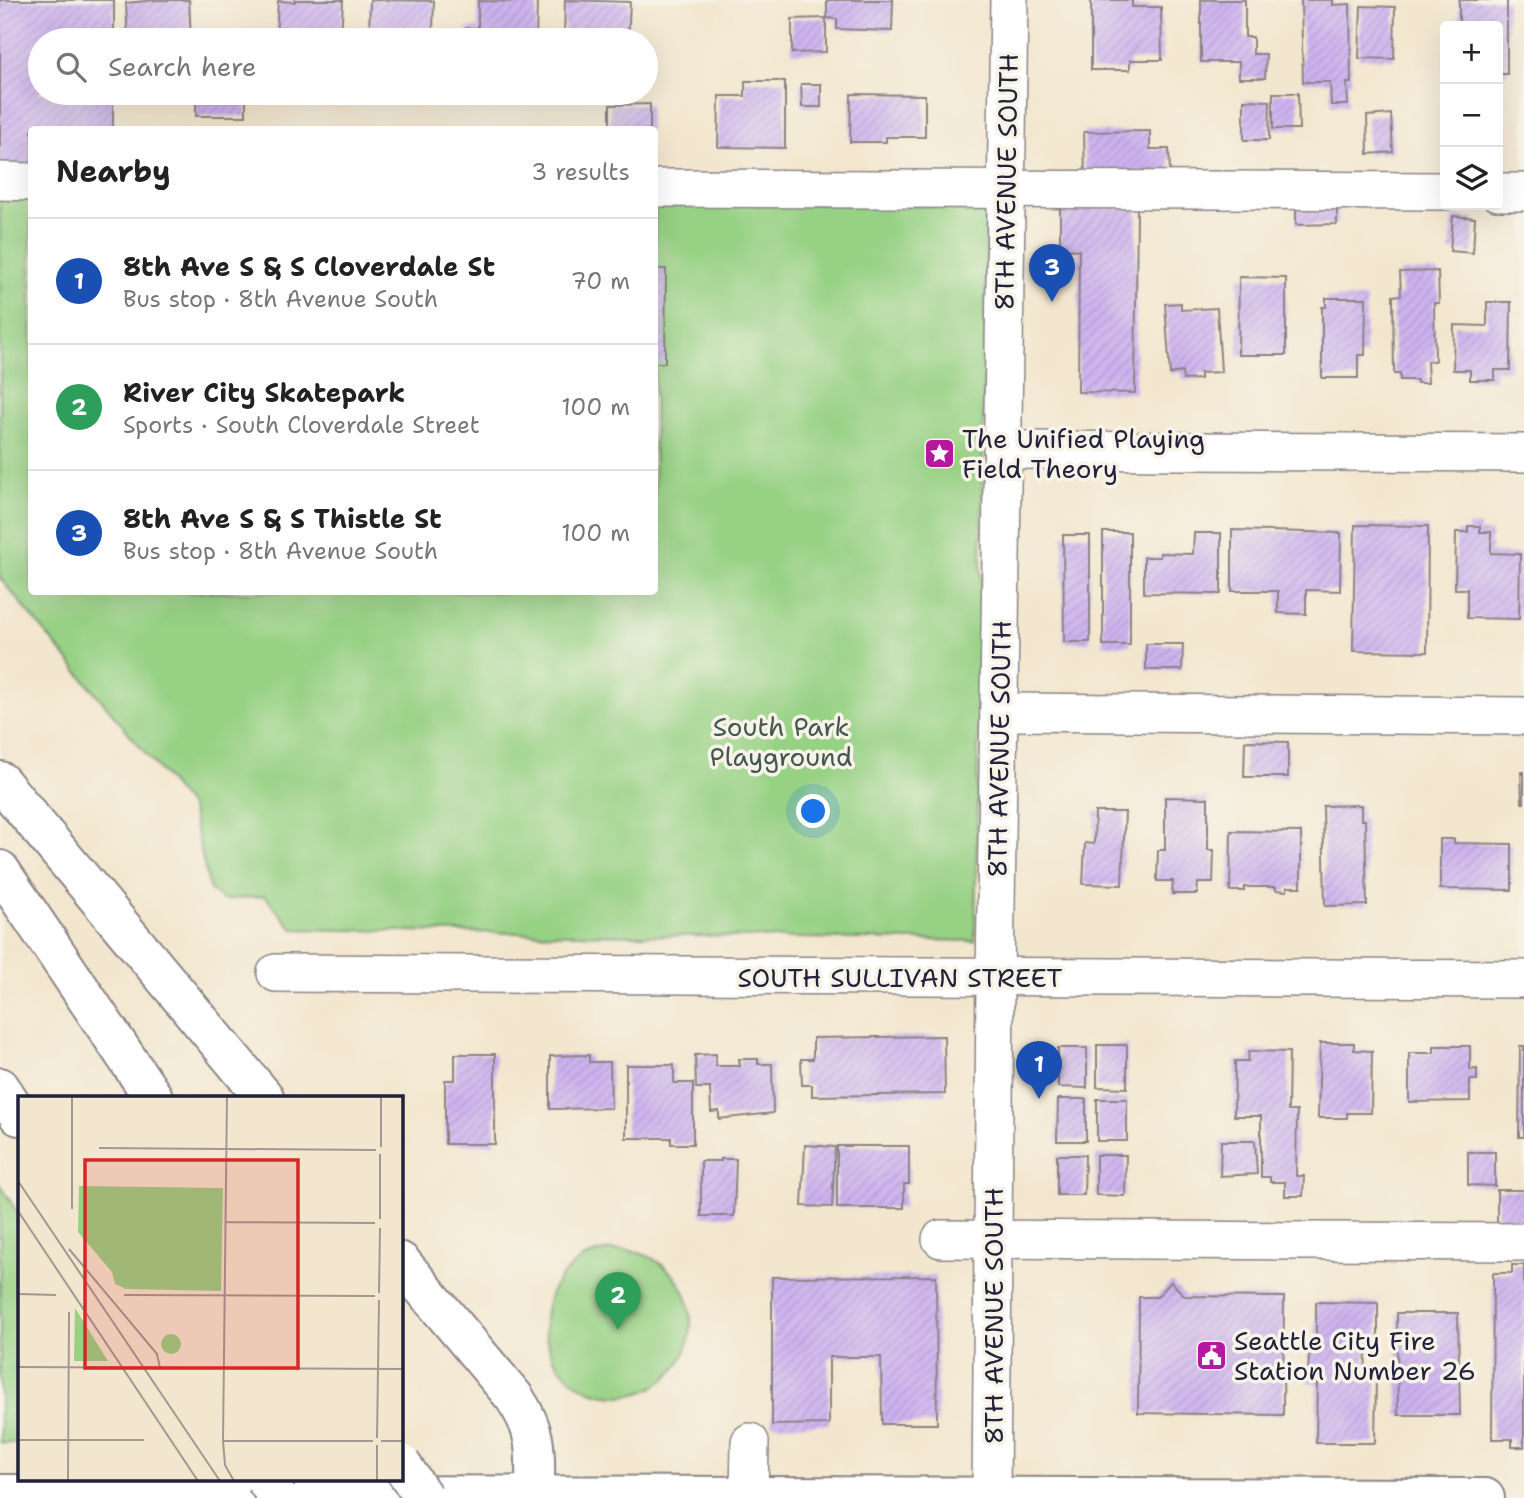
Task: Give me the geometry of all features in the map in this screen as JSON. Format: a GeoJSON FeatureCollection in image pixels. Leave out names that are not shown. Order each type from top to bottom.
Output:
{"type":"FeatureCollection","features":[{"type":"Feature","properties":{"kind":"main road"},"geometry":{"type":"LineString","coordinates":[[0,780],[263,1096]]}},
{"type":"Feature","properties":{"kind":"main road"},"geometry":{"type":"LineString","coordinates":[[0,870],[152,1096]]}},
{"type":"Feature","properties":{"kind":"main road"},"geometry":{"type":"LineString","coordinates":[[0,1087],[18,1114]]}},
{"type":"Feature","properties":{"kind":"main road"},"geometry":{"type":"LineString","coordinates":[[402,1263],[514,1397],[527,1417],[535,1441],[535,1494]]}},
{"type":"Feature","properties":{"kind":"main road"},"geometry":{"type":"LineString","coordinates":[[402,1465],[424,1498]]}},
{"type":"Feature","properties":{"kind":"main road"},"geometry":{"type":"LineString","coordinates":[[266,1480],[278,1498]]}},
{"type":"Feature","properties":{"kind":"main road"},"geometry":{"type":"LineString","coordinates":[[0,1494],[1485,1498]]}},
{"type":"Feature","properties":{"kind":"street","name":"8TH AVENUE SOUTH"},"geometry":{"type":"LineString","coordinates":[[991,1497],[995,978],[1009,0]]}},
{"type":"Feature","properties":{"kind":"street"},"geometry":{"type":"LineString","coordinates":[[0,181],[28,181]]}},
{"type":"Feature","properties":{"kind":"street"},"geometry":{"type":"LineString","coordinates":[[658,188],[1440,191]]}},
{"type":"Feature","properties":{"kind":"street"},"geometry":{"type":"LineString","coordinates":[[1503,192],[1524,192]]}},
{"type":"Feature","properties":{"kind":"street"},"geometry":{"type":"LineString","coordinates":[[1002,450],[1524,453]]}},
{"type":"Feature","properties":{"kind":"street"},"geometry":{"type":"LineString","coordinates":[[999,712],[1524,716]]}},
{"type":"Feature","properties":{"kind":"street","name":"SOUTH SULLIVAN STREET"},"geometry":{"type":"LineString","coordinates":[[276,973],[1524,979]]}},
{"type":"Feature","properties":{"kind":"street"},"geometry":{"type":"LineString","coordinates":[[941,1239],[1524,1241]]}},
{"type":"Feature","properties":{"kind":"street"},"geometry":{"type":"LineString","coordinates":[[749,1496],[750,1442]]}},
{"type":"Feature","properties":{"kind":"green space","name":"South Park Playground"},"geometry":{"type":"Polygon","coordinates":[[[0,190],[28,191],[28,595],[658,595],[658,200],[987,207],[975,941],[293,929],[265,896],[223,900],[210,890],[191,808],[0,578],[0,190]]]}},
{"type":"Feature","properties":{"kind":"green space"},"geometry":{"type":"Polygon","coordinates":[[[0,1185],[18,1213],[18,1443],[0,1443],[0,1185]]]}},
{"type":"Feature","properties":{"kind":"green space"},"geometry":{"type":"Polygon","coordinates":[[[618,1250],[646,1255],[670,1271],[686,1295],[691,1323],[686,1351],[670,1375],[646,1391],[618,1396],[590,1391],[566,1375],[550,1351],[545,1323],[550,1295],[566,1271],[590,1255],[618,1250]]]}},
{"type":"Feature","properties":{"kind":"building"},"geometry":{"type":"Polygon","coordinates":[[[0,0],[114,0],[114,28],[28,28],[28,105],[113,105],[113,126],[28,126],[28,165],[0,165],[0,0]]]}},
{"type":"Feature","properties":{"kind":"building"},"geometry":{"type":"Polygon","coordinates":[[[189,0],[190,28],[127,28],[126,3],[189,0]]]}},
{"type":"Feature","properties":{"kind":"building"},"geometry":{"type":"Polygon","coordinates":[[[343,0],[342,28],[277,28],[278,1],[343,0]]]}},
{"type":"Feature","properties":{"kind":"building"},"geometry":{"type":"Polygon","coordinates":[[[370,0],[434,1],[433,28],[369,28],[370,0]]]}},
{"type":"Feature","properties":{"kind":"building"},"geometry":{"type":"Polygon","coordinates":[[[565,0],[630,2],[629,28],[564,28],[565,0]]]}},
{"type":"Feature","properties":{"kind":"building"},"geometry":{"type":"Polygon","coordinates":[[[827,0],[893,0],[892,31],[837,29],[837,19],[827,18],[827,0]]]}},
{"type":"Feature","properties":{"kind":"building"},"geometry":{"type":"Polygon","coordinates":[[[1091,0],[1132,0],[1132,7],[1161,7],[1162,60],[1130,60],[1130,70],[1091,70],[1091,0]]]}},
{"type":"Feature","properties":{"kind":"building"},"geometry":{"type":"Polygon","coordinates":[[[1201,0],[1245,0],[1245,37],[1253,37],[1253,54],[1266,54],[1265,78],[1239,78],[1239,62],[1201,62],[1201,0]]]}},
{"type":"Feature","properties":{"kind":"building"},"geometry":{"type":"Polygon","coordinates":[[[1301,0],[1333,0],[1333,5],[1350,4],[1351,83],[1347,83],[1348,105],[1331,105],[1330,82],[1303,82],[1301,0]]]}},
{"type":"Feature","properties":{"kind":"building"},"geometry":{"type":"Polygon","coordinates":[[[1459,0],[1507,0],[1507,74],[1503,74],[1503,21],[1459,21],[1459,0]]]}},
{"type":"Feature","properties":{"kind":"building"},"geometry":{"type":"Polygon","coordinates":[[[478,1],[537,2],[536,28],[478,28],[478,1]]]}},
{"type":"Feature","properties":{"kind":"building"},"geometry":{"type":"Polygon","coordinates":[[[1361,6],[1395,7],[1394,59],[1359,58],[1361,6]]]}},
{"type":"Feature","properties":{"kind":"building"},"geometry":{"type":"Polygon","coordinates":[[[826,18],[826,52],[792,53],[792,19],[826,18]]]}},
{"type":"Feature","properties":{"kind":"building"},"geometry":{"type":"Polygon","coordinates":[[[745,81],[785,81],[785,148],[718,147],[719,96],[745,96],[745,81]]]}},
{"type":"Feature","properties":{"kind":"building"},"geometry":{"type":"Polygon","coordinates":[[[801,84],[821,84],[821,107],[802,107],[801,84]]]}},
{"type":"Feature","properties":{"kind":"building"},"geometry":{"type":"Polygon","coordinates":[[[1273,93],[1298,93],[1299,129],[1273,129],[1273,93]]]}},
{"type":"Feature","properties":{"kind":"building"},"geometry":{"type":"Polygon","coordinates":[[[851,94],[925,95],[925,137],[886,137],[886,142],[850,142],[851,94]]]}},
{"type":"Feature","properties":{"kind":"building"},"geometry":{"type":"Polygon","coordinates":[[[1244,100],[1270,101],[1269,140],[1244,140],[1244,100]]]}},
{"type":"Feature","properties":{"kind":"building"},"geometry":{"type":"Polygon","coordinates":[[[196,105],[246,105],[246,116],[196,116],[196,105]]]}},
{"type":"Feature","properties":{"kind":"building"},"geometry":{"type":"Polygon","coordinates":[[[610,105],[650,105],[650,126],[610,126],[610,105]]]}},
{"type":"Feature","properties":{"kind":"building"},"geometry":{"type":"Polygon","coordinates":[[[1391,114],[1393,152],[1368,154],[1367,116],[1391,114]]]}},
{"type":"Feature","properties":{"kind":"building"},"geometry":{"type":"Polygon","coordinates":[[[1150,131],[1150,149],[1169,149],[1170,172],[1085,179],[1084,132],[1150,131]]]}},
{"type":"Feature","properties":{"kind":"building"},"geometry":{"type":"Polygon","coordinates":[[[1337,200],[1337,224],[1296,225],[1296,201],[1337,200]]]}},
{"type":"Feature","properties":{"kind":"building"},"geometry":{"type":"Polygon","coordinates":[[[1060,207],[1137,208],[1135,393],[1078,392],[1079,250],[1060,249],[1060,207]]]}},
{"type":"Feature","properties":{"kind":"building"},"geometry":{"type":"Polygon","coordinates":[[[1453,216],[1475,218],[1473,253],[1450,251],[1453,216]]]}},
{"type":"Feature","properties":{"kind":"building"},"geometry":{"type":"Polygon","coordinates":[[[658,269],[666,269],[665,363],[658,363],[658,269]]]}},
{"type":"Feature","properties":{"kind":"building"},"geometry":{"type":"Polygon","coordinates":[[[1438,271],[1439,303],[1434,303],[1435,361],[1427,361],[1428,383],[1400,380],[1400,374],[1394,374],[1393,296],[1401,295],[1400,272],[1438,271]]]}},
{"type":"Feature","properties":{"kind":"building"},"geometry":{"type":"Polygon","coordinates":[[[1239,277],[1286,278],[1286,355],[1238,355],[1239,277]]]}},
{"type":"Feature","properties":{"kind":"building"},"geometry":{"type":"Polygon","coordinates":[[[1326,298],[1366,298],[1365,355],[1358,355],[1358,378],[1322,378],[1322,307],[1326,307],[1326,298]]]}},
{"type":"Feature","properties":{"kind":"building"},"geometry":{"type":"Polygon","coordinates":[[[1487,302],[1511,302],[1510,370],[1495,370],[1495,380],[1470,380],[1470,370],[1453,370],[1454,325],[1487,326],[1487,302]]]}},
{"type":"Feature","properties":{"kind":"building"},"geometry":{"type":"Polygon","coordinates":[[[1181,303],[1181,310],[1217,308],[1221,372],[1200,373],[1200,379],[1183,380],[1182,372],[1170,374],[1165,304],[1181,303]]]}},
{"type":"Feature","properties":{"kind":"building"},"geometry":{"type":"Polygon","coordinates":[[[1355,525],[1428,526],[1427,652],[1353,651],[1355,525]]]}},
{"type":"Feature","properties":{"kind":"building"},"geometry":{"type":"Polygon","coordinates":[[[1468,526],[1480,526],[1480,532],[1491,532],[1491,553],[1520,554],[1519,619],[1467,618],[1467,589],[1455,589],[1456,532],[1468,532],[1468,526]]]}},
{"type":"Feature","properties":{"kind":"building"},"geometry":{"type":"Polygon","coordinates":[[[1232,530],[1341,533],[1340,591],[1306,590],[1306,614],[1278,613],[1278,591],[1232,591],[1232,530]]]}},
{"type":"Feature","properties":{"kind":"building"},"geometry":{"type":"Polygon","coordinates":[[[1103,532],[1130,532],[1130,645],[1103,645],[1103,532]]]}},
{"type":"Feature","properties":{"kind":"building"},"geometry":{"type":"Polygon","coordinates":[[[1194,533],[1221,533],[1221,594],[1144,593],[1144,557],[1160,557],[1160,553],[1193,554],[1194,533]]]}},
{"type":"Feature","properties":{"kind":"building"},"geometry":{"type":"Polygon","coordinates":[[[1063,535],[1090,535],[1090,642],[1064,642],[1063,535]]]}},
{"type":"Feature","properties":{"kind":"building"},"geometry":{"type":"Polygon","coordinates":[[[1146,644],[1183,644],[1182,670],[1146,670],[1146,644]]]}},
{"type":"Feature","properties":{"kind":"building"},"geometry":{"type":"Polygon","coordinates":[[[1245,741],[1288,742],[1288,777],[1244,777],[1245,741]]]}},
{"type":"Feature","properties":{"kind":"building"},"geometry":{"type":"Polygon","coordinates":[[[1521,772],[1524,772],[1524,803],[1522,803],[1521,772]]]}},
{"type":"Feature","properties":{"kind":"building"},"geometry":{"type":"Polygon","coordinates":[[[1165,797],[1208,798],[1208,850],[1214,850],[1213,883],[1198,883],[1197,894],[1172,894],[1173,881],[1157,881],[1158,850],[1165,850],[1165,797]]]}},
{"type":"Feature","properties":{"kind":"building"},"geometry":{"type":"Polygon","coordinates":[[[1361,805],[1361,820],[1365,820],[1367,905],[1325,906],[1323,806],[1361,805]]]}},
{"type":"Feature","properties":{"kind":"building"},"geometry":{"type":"Polygon","coordinates":[[[1095,812],[1125,812],[1122,885],[1083,884],[1085,843],[1094,844],[1095,812]]]}},
{"type":"Feature","properties":{"kind":"building"},"geometry":{"type":"Polygon","coordinates":[[[1231,831],[1301,832],[1301,887],[1287,887],[1287,891],[1276,890],[1276,887],[1244,887],[1244,891],[1230,891],[1231,831]]]}},
{"type":"Feature","properties":{"kind":"building"},"geometry":{"type":"Polygon","coordinates":[[[1440,839],[1454,839],[1454,843],[1512,844],[1512,890],[1440,889],[1440,839]]]}},
{"type":"Feature","properties":{"kind":"building"},"geometry":{"type":"Polygon","coordinates":[[[944,1036],[945,1094],[812,1096],[812,1085],[802,1085],[801,1059],[813,1059],[813,1038],[944,1036]]]}},
{"type":"Feature","properties":{"kind":"building"},"geometry":{"type":"Polygon","coordinates":[[[1320,1043],[1354,1043],[1354,1050],[1372,1051],[1371,1113],[1347,1113],[1347,1118],[1318,1118],[1320,1043]]]}},
{"type":"Feature","properties":{"kind":"building"},"geometry":{"type":"Polygon","coordinates":[[[1097,1045],[1127,1045],[1127,1088],[1097,1087],[1097,1045]]]}},
{"type":"Feature","properties":{"kind":"building"},"geometry":{"type":"Polygon","coordinates":[[[1434,1046],[1470,1046],[1470,1070],[1477,1069],[1477,1080],[1470,1080],[1470,1101],[1409,1102],[1409,1053],[1434,1053],[1434,1046]]]}},
{"type":"Feature","properties":{"kind":"building"},"geometry":{"type":"Polygon","coordinates":[[[1520,1046],[1524,1046],[1524,1137],[1519,1137],[1520,1046]]]}},
{"type":"Feature","properties":{"kind":"building"},"geometry":{"type":"Polygon","coordinates":[[[1058,1048],[1087,1048],[1087,1088],[1058,1087],[1058,1048]]]}},
{"type":"Feature","properties":{"kind":"building"},"geometry":{"type":"Polygon","coordinates":[[[1249,1051],[1289,1052],[1288,1111],[1297,1111],[1296,1176],[1304,1176],[1303,1196],[1285,1196],[1285,1182],[1270,1182],[1270,1177],[1261,1177],[1261,1116],[1234,1116],[1235,1061],[1248,1061],[1249,1051]]]}},
{"type":"Feature","properties":{"kind":"building"},"geometry":{"type":"Polygon","coordinates":[[[455,1054],[495,1054],[495,1144],[445,1144],[445,1080],[455,1080],[455,1054]]]}},
{"type":"Feature","properties":{"kind":"building"},"geometry":{"type":"Polygon","coordinates":[[[716,1054],[716,1066],[740,1066],[739,1059],[758,1059],[758,1064],[772,1064],[773,1113],[719,1119],[719,1111],[711,1112],[710,1088],[696,1088],[695,1055],[716,1054]]]}},
{"type":"Feature","properties":{"kind":"building"},"geometry":{"type":"Polygon","coordinates":[[[589,1055],[589,1062],[610,1062],[611,1108],[550,1109],[550,1056],[589,1055]]]}},
{"type":"Feature","properties":{"kind":"building"},"geometry":{"type":"Polygon","coordinates":[[[626,1065],[674,1065],[674,1083],[693,1083],[693,1144],[671,1144],[671,1138],[626,1138],[626,1065]]]}},
{"type":"Feature","properties":{"kind":"building"},"geometry":{"type":"Polygon","coordinates":[[[1058,1099],[1086,1099],[1086,1141],[1057,1141],[1058,1099]]]}},
{"type":"Feature","properties":{"kind":"building"},"geometry":{"type":"Polygon","coordinates":[[[1097,1099],[1127,1099],[1127,1141],[1097,1141],[1097,1099]]]}},
{"type":"Feature","properties":{"kind":"building"},"geometry":{"type":"Polygon","coordinates":[[[1221,1141],[1255,1141],[1257,1174],[1220,1176],[1221,1141]]]}},
{"type":"Feature","properties":{"kind":"building"},"geometry":{"type":"Polygon","coordinates":[[[805,1145],[835,1147],[832,1207],[802,1206],[805,1145]]]}},
{"type":"Feature","properties":{"kind":"building"},"geometry":{"type":"Polygon","coordinates":[[[837,1146],[909,1146],[909,1184],[904,1184],[904,1208],[837,1208],[837,1146]]]}},
{"type":"Feature","properties":{"kind":"building"},"geometry":{"type":"Polygon","coordinates":[[[1468,1152],[1495,1152],[1495,1186],[1468,1185],[1468,1152]]]}},
{"type":"Feature","properties":{"kind":"building"},"geometry":{"type":"Polygon","coordinates":[[[1057,1155],[1085,1155],[1084,1195],[1057,1195],[1057,1155]]]}},
{"type":"Feature","properties":{"kind":"building"},"geometry":{"type":"Polygon","coordinates":[[[1096,1155],[1126,1155],[1125,1196],[1096,1195],[1096,1155]]]}},
{"type":"Feature","properties":{"kind":"building"},"geometry":{"type":"Polygon","coordinates":[[[736,1159],[734,1216],[701,1216],[701,1161],[736,1159]]]}},
{"type":"Feature","properties":{"kind":"building"},"geometry":{"type":"Polygon","coordinates":[[[1497,1190],[1524,1190],[1524,1230],[1497,1230],[1497,1190]]]}},
{"type":"Feature","properties":{"kind":"building"},"geometry":{"type":"Polygon","coordinates":[[[1512,1265],[1524,1265],[1524,1447],[1512,1447],[1512,1439],[1492,1439],[1493,1273],[1512,1273],[1512,1265]]]}},
{"type":"Feature","properties":{"kind":"building"},"geometry":{"type":"Polygon","coordinates":[[[936,1276],[937,1424],[882,1424],[881,1357],[829,1357],[829,1424],[772,1425],[772,1277],[936,1276]]]}},
{"type":"Feature","properties":{"kind":"building","name":"Seattle City Fire Station Number 26"},"geometry":{"type":"Polygon","coordinates":[[[1171,1282],[1185,1296],[1284,1297],[1283,1415],[1138,1413],[1139,1297],[1157,1297],[1171,1282]]]}},
{"type":"Feature","properties":{"kind":"building"},"geometry":{"type":"Polygon","coordinates":[[[1316,1302],[1378,1303],[1378,1353],[1366,1352],[1365,1377],[1376,1377],[1375,1443],[1316,1443],[1317,1383],[1308,1383],[1309,1351],[1316,1351],[1316,1302]]]}},
{"type":"Feature","properties":{"kind":"building"},"geometry":{"type":"Polygon","coordinates":[[[1397,1313],[1458,1313],[1460,1415],[1398,1415],[1397,1313]]]}},
{"type":"Feature","properties":{"kind":"place","name":"8th Ave S & S Thistle St"},"geometry":{"type":"Point","coordinates":[1052,302]}},
{"type":"Feature","properties":{"kind":"place","name":"The Unified Playing Field Theory"},"geometry":{"type":"Point","coordinates":[939,453]}},
{"type":"Feature","properties":{"kind":"place","name":"8th Ave S & S Cloverdale St"},"geometry":{"type":"Point","coordinates":[1039,1099]}},
{"type":"Feature","properties":{"kind":"place","name":"River City Skatepark"},"geometry":{"type":"Point","coordinates":[618,1330]}},
{"type":"Feature","properties":{"kind":"place","name":"Seattle City Fire Station Number 26"},"geometry":{"type":"Point","coordinates":[1211,1355]}}]}
